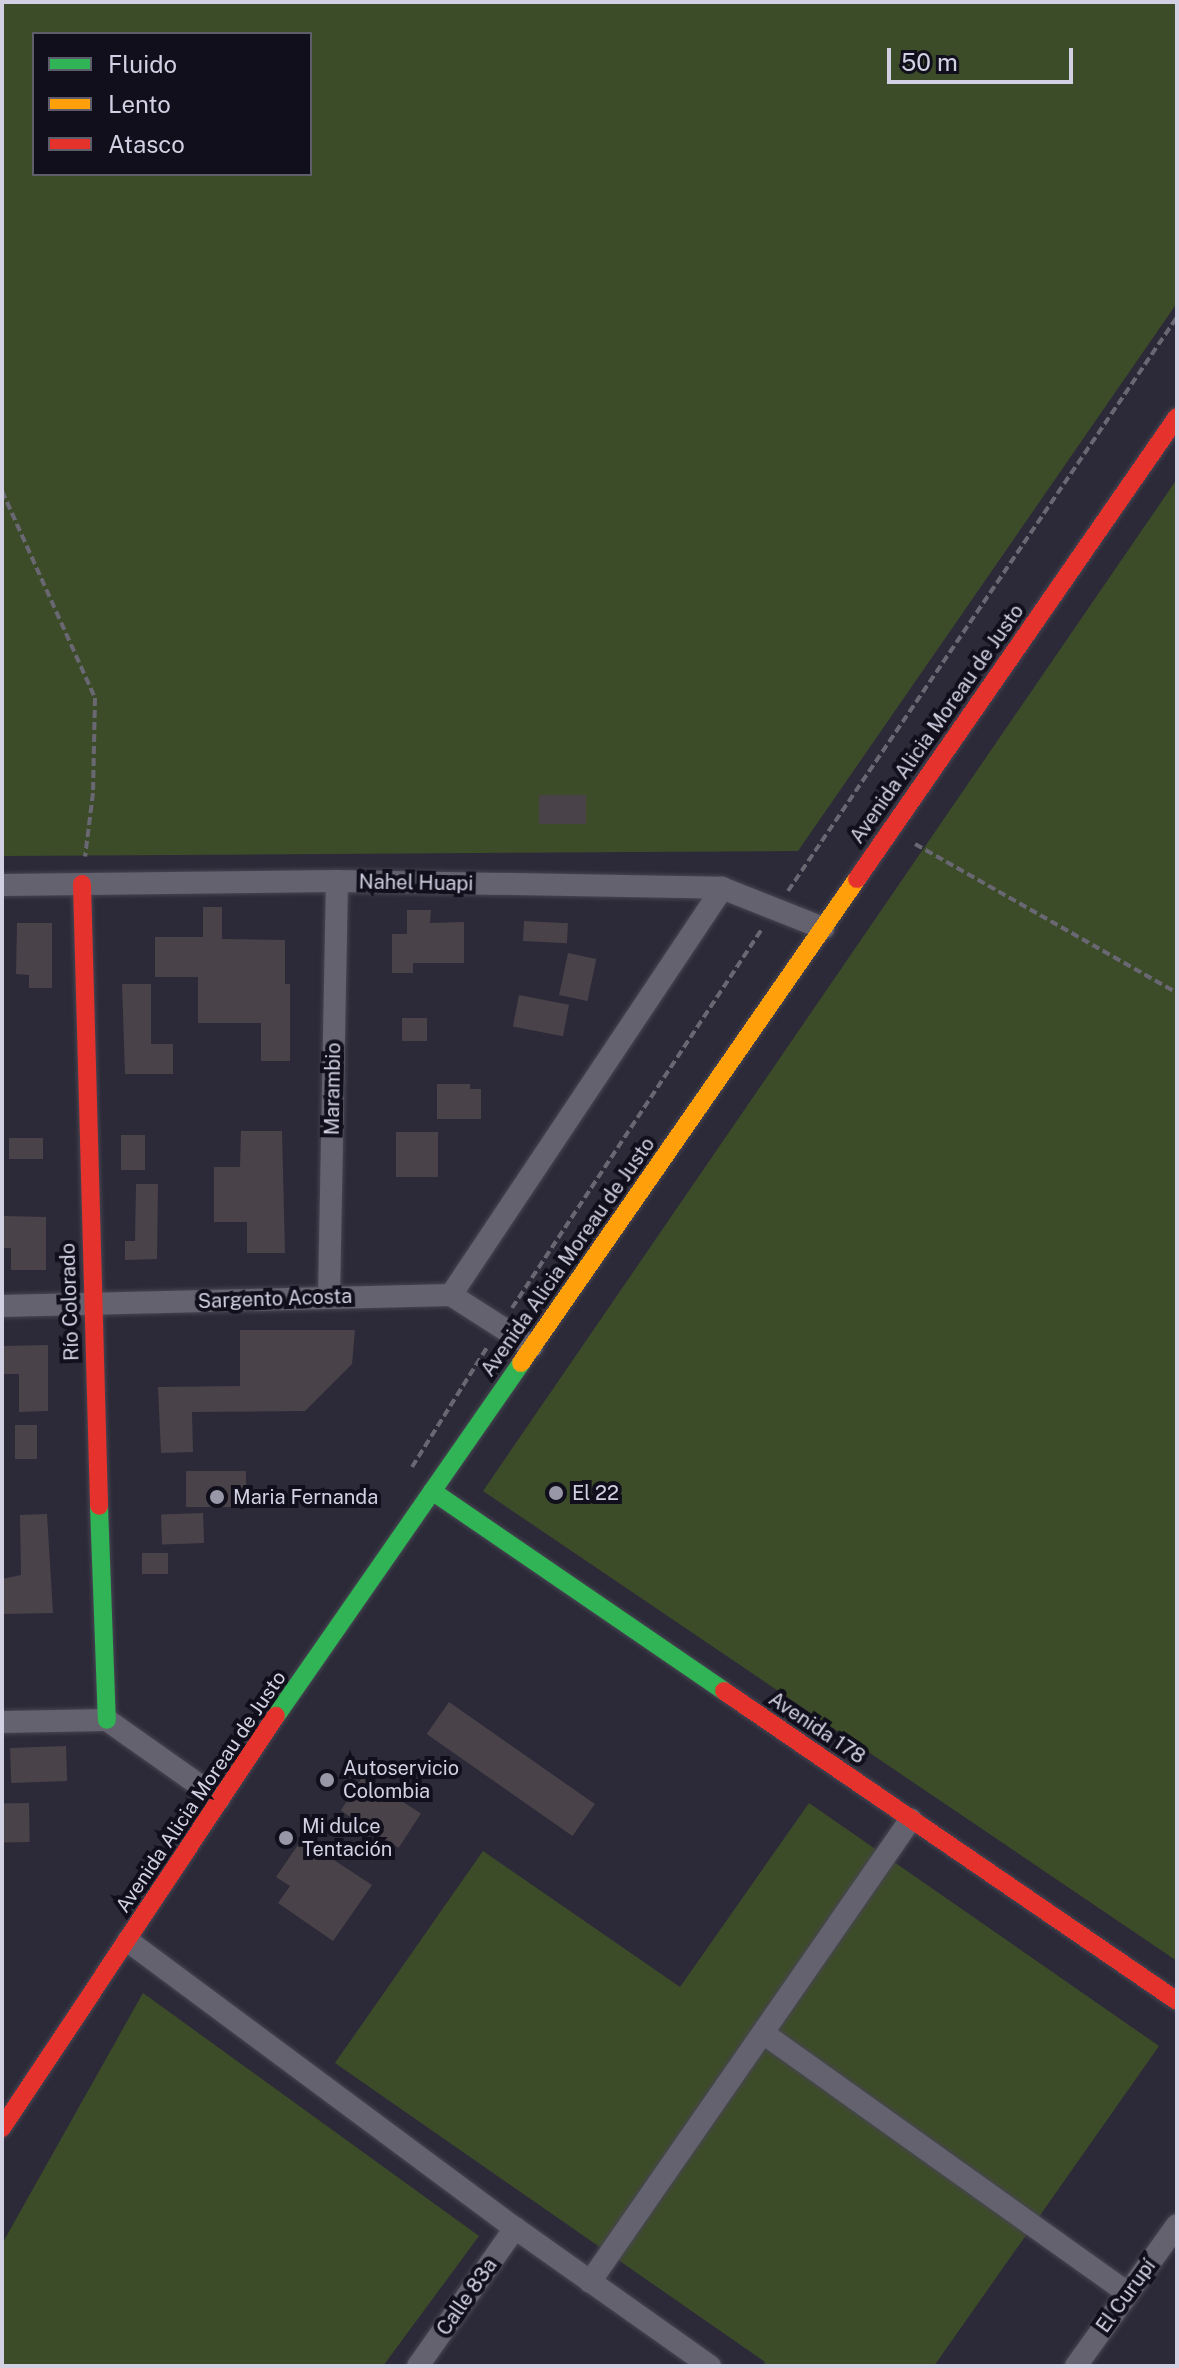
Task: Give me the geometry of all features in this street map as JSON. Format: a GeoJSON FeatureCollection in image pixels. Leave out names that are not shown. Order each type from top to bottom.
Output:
{"type":"FeatureCollection","features":[{"type":"Feature","properties":{"kind":"main road","name":"Avenida Alicia Moreau de Justo"},"geometry":{"type":"LineString","coordinates":[[2,2128],[219,1799],[1177,417]]}},
{"type":"Feature","properties":{"kind":"main road","name":"Río Colorado"},"geometry":{"type":"LineString","coordinates":[[82,884],[92,1304],[107,1720]]}},
{"type":"Feature","properties":{"kind":"main road","name":"Avenida 178"},"geometry":{"type":"LineString","coordinates":[[432,1491],[1177,2001]]}},
{"type":"Feature","properties":{"kind":"street","name":"Nahel Huapi"},"geometry":{"type":"LineString","coordinates":[[2,885],[337,881],[722,888],[823,928]]}},
{"type":"Feature","properties":{"kind":"street","name":"Marambio"},"geometry":{"type":"LineString","coordinates":[[329,1297],[337,881]]}},
{"type":"Feature","properties":{"kind":"street"},"geometry":{"type":"LineString","coordinates":[[532,1347],[451,1295],[722,888]]}},
{"type":"Feature","properties":{"kind":"street","name":"Sargento Acosta"},"geometry":{"type":"LineString","coordinates":[[2,1306],[451,1295]]}},
{"type":"Feature","properties":{"kind":"street"},"geometry":{"type":"LineString","coordinates":[[2,1722],[107,1720],[219,1799]]}},
{"type":"Feature","properties":{"kind":"street"},"geometry":{"type":"LineString","coordinates":[[590,2282],[911,1819]]}},
{"type":"Feature","properties":{"kind":"street"},"geometry":{"type":"LineString","coordinates":[[128,1941],[515,2228],[710,2366]]}},
{"type":"Feature","properties":{"kind":"street"},"geometry":{"type":"LineString","coordinates":[[763,2033],[1128,2293]]}},
{"type":"Feature","properties":{"kind":"street","name":"El Curupí"},"geometry":{"type":"LineString","coordinates":[[1076,2366],[1177,2225]]}},
{"type":"Feature","properties":{"kind":"street","name":"Calle 83a"},"geometry":{"type":"LineString","coordinates":[[418,2366],[515,2228]]}},
{"type":"Feature","properties":{"kind":"path"},"geometry":{"type":"LineString","coordinates":[[408,1473],[500,1326],[776,908],[1177,317]]}},
{"type":"Feature","properties":{"kind":"path"},"geometry":{"type":"LineString","coordinates":[[2,491],[95,698],[93,793],[82,884]]}},
{"type":"Feature","properties":{"kind":"path"},"geometry":{"type":"LineString","coordinates":[[890,830],[1177,993]]}},
{"type":"Feature","properties":{"kind":"green space"},"geometry":{"type":"Polygon","coordinates":[[[2,2],[1177,2],[1177,303],[798,851],[2,856],[2,2]]]}},
{"type":"Feature","properties":{"kind":"green space"},"geometry":{"type":"Polygon","coordinates":[[[1177,479],[1177,1961],[483,1491],[1177,479]]]}},
{"type":"Feature","properties":{"kind":"green space"},"geometry":{"type":"Polygon","coordinates":[[[809,1803],[1159,2046],[934,2366],[763,2366],[765,2362],[335,2063],[483,1851],[680,1987],[809,1803]]]}},
{"type":"Feature","properties":{"kind":"green space"},"geometry":{"type":"Polygon","coordinates":[[[143,1993],[479,2236],[383,2366],[2,2366],[2,2244],[143,1993]]]}},
{"type":"Feature","properties":{"kind":"building"},"geometry":{"type":"Polygon","coordinates":[[[539,795],[586,795],[586,824],[539,824],[539,795]]]}},
{"type":"Feature","properties":{"kind":"building"},"geometry":{"type":"Polygon","coordinates":[[[203,907],[222,907],[222,939],[285,940],[285,984],[290,984],[290,1061],[261,1061],[261,1023],[198,1023],[198,977],[155,977],[155,937],[203,937],[203,907]]]}},
{"type":"Feature","properties":{"kind":"building"},"geometry":{"type":"Polygon","coordinates":[[[407,910],[431,910],[430,923],[464,922],[464,963],[413,963],[413,973],[392,973],[392,934],[407,934],[407,910]]]}},
{"type":"Feature","properties":{"kind":"building"},"geometry":{"type":"Polygon","coordinates":[[[524,921],[568,923],[567,943],[523,941],[524,921]]]}},
{"type":"Feature","properties":{"kind":"building"},"geometry":{"type":"Polygon","coordinates":[[[17,923],[52,923],[52,988],[29,988],[29,975],[16,974],[17,923]]]}},
{"type":"Feature","properties":{"kind":"building"},"geometry":{"type":"Polygon","coordinates":[[[568,953],[596,959],[587,1001],[559,995],[568,953]]]}},
{"type":"Feature","properties":{"kind":"building"},"geometry":{"type":"Polygon","coordinates":[[[122,984],[151,984],[151,1044],[173,1044],[173,1074],[125,1074],[122,984]]]}},
{"type":"Feature","properties":{"kind":"building"},"geometry":{"type":"Polygon","coordinates":[[[519,995],[569,1005],[563,1036],[513,1026],[519,995]]]}},
{"type":"Feature","properties":{"kind":"building"},"geometry":{"type":"Polygon","coordinates":[[[402,1018],[427,1018],[427,1041],[402,1041],[402,1018]]]}},
{"type":"Feature","properties":{"kind":"building"},"geometry":{"type":"Polygon","coordinates":[[[437,1084],[470,1084],[470,1089],[481,1089],[481,1119],[437,1119],[437,1084]]]}},
{"type":"Feature","properties":{"kind":"building"},"geometry":{"type":"Polygon","coordinates":[[[241,1131],[282,1131],[285,1253],[247,1253],[247,1222],[214,1222],[214,1167],[240,1167],[241,1131]]]}},
{"type":"Feature","properties":{"kind":"building"},"geometry":{"type":"Polygon","coordinates":[[[396,1132],[438,1132],[438,1177],[396,1177],[396,1132]]]}},
{"type":"Feature","properties":{"kind":"building"},"geometry":{"type":"Polygon","coordinates":[[[121,1135],[145,1135],[145,1170],[121,1170],[121,1135]]]}},
{"type":"Feature","properties":{"kind":"building"},"geometry":{"type":"Polygon","coordinates":[[[9,1138],[43,1138],[43,1159],[9,1159],[9,1138]]]}},
{"type":"Feature","properties":{"kind":"building"},"geometry":{"type":"Polygon","coordinates":[[[136,1184],[158,1184],[157,1259],[125,1260],[125,1241],[135,1241],[136,1184]]]}},
{"type":"Feature","properties":{"kind":"building"},"geometry":{"type":"Polygon","coordinates":[[[2,1216],[46,1217],[46,1270],[11,1270],[11,1248],[2,1248],[2,1216]]]}},
{"type":"Feature","properties":{"kind":"building"},"geometry":{"type":"Polygon","coordinates":[[[240,1330],[355,1330],[352,1364],[305,1411],[192,1412],[193,1452],[161,1453],[158,1387],[240,1386],[240,1330]]]}},
{"type":"Feature","properties":{"kind":"building"},"geometry":{"type":"Polygon","coordinates":[[[48,1345],[48,1411],[19,1412],[19,1374],[2,1374],[2,1346],[48,1345]]]}},
{"type":"Feature","properties":{"kind":"building"},"geometry":{"type":"Polygon","coordinates":[[[15,1425],[37,1425],[37,1459],[15,1459],[15,1425]]]}},
{"type":"Feature","properties":{"kind":"building"},"geometry":{"type":"Polygon","coordinates":[[[186,1471],[246,1471],[246,1507],[186,1507],[186,1471]]]}},
{"type":"Feature","properties":{"kind":"building"},"geometry":{"type":"Polygon","coordinates":[[[203,1513],[204,1543],[162,1544],[161,1514],[203,1513]]]}},
{"type":"Feature","properties":{"kind":"building"},"geometry":{"type":"Polygon","coordinates":[[[47,1514],[53,1613],[2,1614],[2,1579],[21,1575],[20,1515],[47,1514]]]}},
{"type":"Feature","properties":{"kind":"building"},"geometry":{"type":"Polygon","coordinates":[[[142,1553],[168,1553],[168,1574],[142,1574],[142,1553]]]}},
{"type":"Feature","properties":{"kind":"building"},"geometry":{"type":"Polygon","coordinates":[[[449,1702],[595,1804],[572,1836],[427,1734],[449,1702]]]}},
{"type":"Feature","properties":{"kind":"building"},"geometry":{"type":"Polygon","coordinates":[[[66,1746],[67,1781],[11,1783],[10,1748],[66,1746]]]}},
{"type":"Feature","properties":{"kind":"building"},"geometry":{"type":"Polygon","coordinates":[[[363,1776],[421,1814],[399,1848],[341,1810],[363,1776]]]}},
{"type":"Feature","properties":{"kind":"building"},"geometry":{"type":"Polygon","coordinates":[[[2,1803],[29,1803],[30,1842],[3,1842],[2,1803]]]}},
{"type":"Feature","properties":{"kind":"building"},"geometry":{"type":"Polygon","coordinates":[[[302,1839],[372,1885],[333,1941],[278,1903],[290,1886],[276,1877],[302,1839]]]}},
{"type":"Feature","properties":{"kind":"traffic: fast"},"geometry":{"type":"LineString","coordinates":[[276,1716],[521,1363]]}},
{"type":"Feature","properties":{"kind":"traffic: fast"},"geometry":{"type":"LineString","coordinates":[[432,1491],[724,1691]]}},
{"type":"Feature","properties":{"kind":"traffic: fast"},"geometry":{"type":"LineString","coordinates":[[99,1506],[107,1720]]}},
{"type":"Feature","properties":{"kind":"traffic: slow"},"geometry":{"type":"LineString","coordinates":[[521,1363],[857,879]]}},
{"type":"Feature","properties":{"kind":"traffic: jam"},"geometry":{"type":"LineString","coordinates":[[857,879],[1177,417]]}},
{"type":"Feature","properties":{"kind":"traffic: jam"},"geometry":{"type":"LineString","coordinates":[[82,884],[99,1506]]}},
{"type":"Feature","properties":{"kind":"traffic: jam"},"geometry":{"type":"LineString","coordinates":[[724,1691],[1177,2001]]}},
{"type":"Feature","properties":{"kind":"traffic: jam"},"geometry":{"type":"LineString","coordinates":[[2,2128],[276,1716]]}},
{"type":"Feature","properties":{"kind":"place","name":"El 22"},"geometry":{"type":"Point","coordinates":[556,1493]}},
{"type":"Feature","properties":{"kind":"place","name":"Maria Fernanda"},"geometry":{"type":"Point","coordinates":[217,1497]}},
{"type":"Feature","properties":{"kind":"place","name":"Autoservicio Colombia"},"geometry":{"type":"Point","coordinates":[327,1780]}},
{"type":"Feature","properties":{"kind":"place","name":"Mi dulce Tentación"},"geometry":{"type":"Point","coordinates":[286,1838]}}]}
